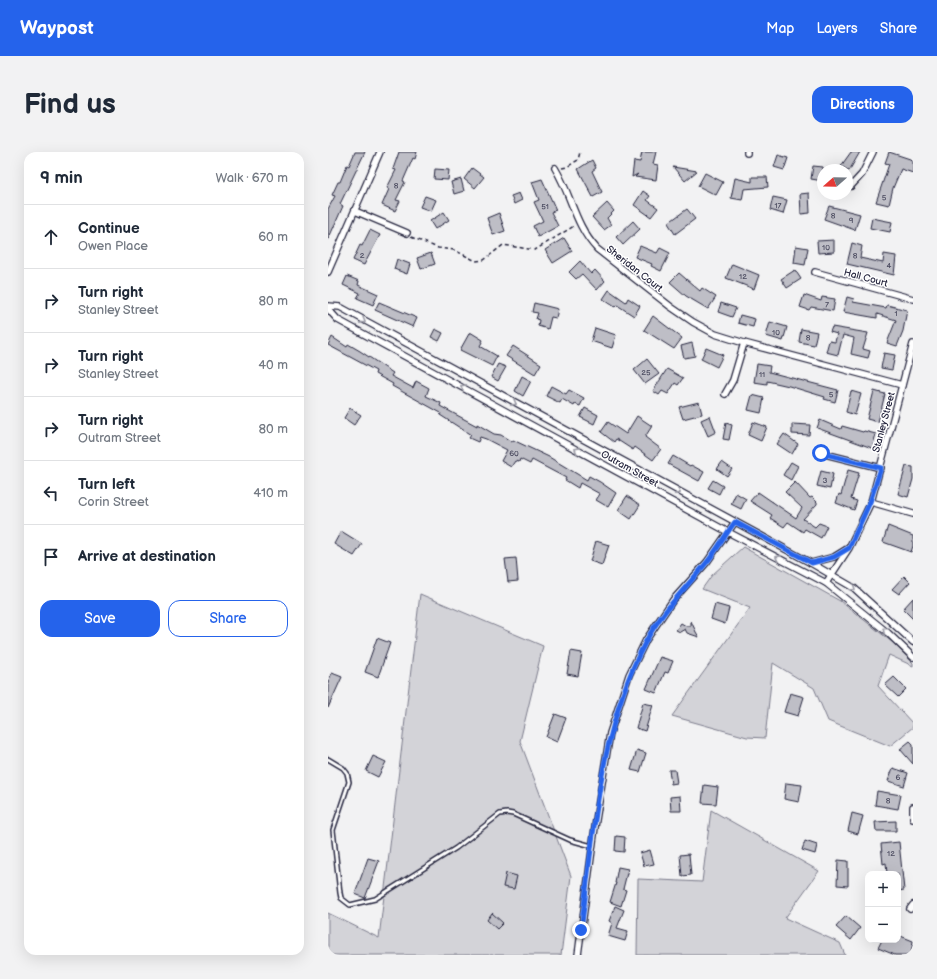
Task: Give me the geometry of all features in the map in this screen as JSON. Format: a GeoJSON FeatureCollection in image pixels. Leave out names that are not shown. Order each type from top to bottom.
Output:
{"type":"FeatureCollection","features":[{"type":"Feature","properties":{"kind":"street"},"geometry":{"type":"LineString","coordinates":[[328,272],[380,152]]}},
{"type":"Feature","properties":{"kind":"street"},"geometry":{"type":"LineString","coordinates":[[853,184],[862,174],[872,152]]}},
{"type":"Feature","properties":{"kind":"street","name":"Sheridan Court"},"geometry":{"type":"LineString","coordinates":[[555,168],[564,184],[578,223],[587,238],[597,249],[670,307],[693,322],[715,334],[744,343],[902,385]]}},
{"type":"Feature","properties":{"kind":"street"},"geometry":{"type":"LineString","coordinates":[[355,211],[407,233]]}},
{"type":"Feature","properties":{"kind":"street","name":"Hall Court"},"geometry":{"type":"LineString","coordinates":[[814,272],[913,299]]}},
{"type":"Feature","properties":{"kind":"street","name":"Outram Street"},"geometry":{"type":"LineString","coordinates":[[328,308],[340,307],[812,563],[854,588],[913,642]]}},
{"type":"Feature","properties":{"kind":"street","name":"Outram Street"},"geometry":{"type":"LineString","coordinates":[[328,308],[338,320],[728,532],[826,583],[888,633],[913,657]]}},
{"type":"Feature","properties":{"kind":"street"},"geometry":{"type":"LineString","coordinates":[[725,394],[733,380],[744,343]]}},
{"type":"Feature","properties":{"kind":"street","name":"Stanley Street"},"geometry":{"type":"LineString","coordinates":[[826,583],[849,548],[870,502],[881,468],[913,344]]}},
{"type":"Feature","properties":{"kind":"street"},"geometry":{"type":"LineString","coordinates":[[821,453],[881,468]]}},
{"type":"Feature","properties":{"kind":"street"},"geometry":{"type":"LineString","coordinates":[[870,502],[913,514]]}},
{"type":"Feature","properties":{"kind":"street"},"geometry":{"type":"LineString","coordinates":[[578,955],[592,846],[610,734],[629,675],[646,640],[673,600],[707,562],[735,522]]}},
{"type":"Feature","properties":{"kind":"street"},"geometry":{"type":"LineString","coordinates":[[812,563],[834,557],[849,548]]}},
{"type":"Feature","properties":{"kind":"street"},"geometry":{"type":"LineString","coordinates":[[913,807],[913,819]]}},
{"type":"Feature","properties":{"kind":"lane"},"geometry":{"type":"LineString","coordinates":[[328,759],[343,768],[347,773],[349,782],[333,830],[341,898],[350,905],[375,899],[456,848],[500,814],[513,814],[570,840],[592,846]]}},
{"type":"Feature","properties":{"kind":"path"},"geometry":{"type":"LineString","coordinates":[[555,168],[567,167],[578,160],[580,152]]}},
{"type":"Feature","properties":{"kind":"path"},"geometry":{"type":"LineString","coordinates":[[407,233],[415,239],[438,248],[454,250],[476,261],[484,260],[503,244],[535,250],[578,223]]}},
{"type":"Feature","properties":{"kind":"shaded area"},"geometry":{"type":"Polygon","coordinates":[[[743,547],[840,601],[892,642],[913,663],[913,666],[889,655],[878,686],[913,724],[913,727],[890,746],[828,721],[814,688],[773,663],[765,738],[747,737],[672,716],[750,608],[702,589],[712,575],[743,547]]]}},
{"type":"Feature","properties":{"kind":"shaded area"},"geometry":{"type":"Polygon","coordinates":[[[420,594],[543,646],[520,741],[571,876],[561,955],[328,955],[328,913],[379,938],[420,594]]]}},
{"type":"Feature","properties":{"kind":"shaded area"},"geometry":{"type":"Polygon","coordinates":[[[711,810],[819,871],[785,918],[840,943],[845,955],[637,955],[638,879],[702,882],[711,810]]]}},
{"type":"Feature","properties":{"kind":"building"},"geometry":{"type":"Polygon","coordinates":[[[355,152],[365,152],[340,204],[343,206],[328,240],[328,209],[335,196],[332,195],[338,182],[340,182],[347,165],[349,166],[355,152]]]}},
{"type":"Feature","properties":{"kind":"building"},"geometry":{"type":"Polygon","coordinates":[[[399,152],[417,152],[415,159],[413,158],[403,181],[405,182],[396,200],[400,201],[395,211],[382,205],[389,189],[387,188],[396,170],[393,169],[399,152]]]}},
{"type":"Feature","properties":{"kind":"building"},"geometry":{"type":"Polygon","coordinates":[[[642,152],[656,152],[653,164],[658,165],[656,180],[635,177],[638,174],[632,177],[634,161],[640,162],[642,152]]]}},
{"type":"Feature","properties":{"kind":"building"},"geometry":{"type":"Polygon","coordinates":[[[851,152],[860,152],[853,164],[842,164],[851,152]]]}},
{"type":"Feature","properties":{"kind":"building"},"geometry":{"type":"Polygon","coordinates":[[[889,152],[913,160],[913,173],[901,169],[893,188],[889,205],[876,202],[889,164],[885,163],[889,152]]]}},
{"type":"Feature","properties":{"kind":"building"},"geometry":{"type":"Polygon","coordinates":[[[778,155],[788,158],[784,170],[774,167],[778,155]]]}},
{"type":"Feature","properties":{"kind":"building"},"geometry":{"type":"Polygon","coordinates":[[[592,160],[596,168],[592,171],[602,192],[593,197],[578,169],[592,160]]]}},
{"type":"Feature","properties":{"kind":"building"},"geometry":{"type":"Polygon","coordinates":[[[813,166],[817,166],[817,180],[811,179],[813,166]]]}},
{"type":"Feature","properties":{"kind":"building"},"geometry":{"type":"Polygon","coordinates":[[[673,167],[697,171],[685,181],[673,167]]]}},
{"type":"Feature","properties":{"kind":"building"},"geometry":{"type":"Polygon","coordinates":[[[472,168],[484,177],[475,188],[464,179],[472,168]]]}},
{"type":"Feature","properties":{"kind":"building"},"geometry":{"type":"Polygon","coordinates":[[[435,169],[449,170],[448,180],[434,179],[435,169]]]}},
{"type":"Feature","properties":{"kind":"building"},"geometry":{"type":"Polygon","coordinates":[[[705,173],[723,182],[716,195],[698,186],[705,173]]]}},
{"type":"Feature","properties":{"kind":"building"},"geometry":{"type":"Polygon","coordinates":[[[752,177],[767,177],[768,187],[744,189],[742,200],[731,198],[735,178],[752,182],[752,177]]]}},
{"type":"Feature","properties":{"kind":"building"},"geometry":{"type":"Polygon","coordinates":[[[461,179],[464,191],[454,194],[451,182],[461,179]]]}},
{"type":"Feature","properties":{"kind":"building"},"geometry":{"type":"Polygon","coordinates":[[[542,179],[556,210],[551,212],[558,226],[538,237],[533,226],[543,221],[534,202],[539,200],[532,182],[542,179]]]}},
{"type":"Feature","properties":{"kind":"building"},"geometry":{"type":"Polygon","coordinates":[[[643,191],[650,196],[647,200],[658,208],[651,217],[634,205],[643,191]]]}},
{"type":"Feature","properties":{"kind":"building"},"geometry":{"type":"Polygon","coordinates":[[[519,193],[522,200],[514,204],[511,196],[519,193]]]}},
{"type":"Feature","properties":{"kind":"building"},"geometry":{"type":"Polygon","coordinates":[[[809,193],[810,213],[801,214],[800,194],[809,193]]]}},
{"type":"Feature","properties":{"kind":"building"},"geometry":{"type":"Polygon","coordinates":[[[425,196],[436,200],[431,211],[420,207],[425,196]]]}},
{"type":"Feature","properties":{"kind":"building"},"geometry":{"type":"Polygon","coordinates":[[[773,197],[787,200],[783,214],[770,210],[773,197]]]}},
{"type":"Feature","properties":{"kind":"building"},"geometry":{"type":"Polygon","coordinates":[[[607,203],[614,211],[607,218],[611,225],[604,230],[592,217],[607,203]]]}},
{"type":"Feature","properties":{"kind":"building"},"geometry":{"type":"Polygon","coordinates":[[[829,206],[860,214],[855,230],[824,219],[829,206]]]}},
{"type":"Feature","properties":{"kind":"building"},"geometry":{"type":"Polygon","coordinates":[[[687,209],[695,219],[675,234],[668,223],[687,209]]]}},
{"type":"Feature","properties":{"kind":"building"},"geometry":{"type":"Polygon","coordinates":[[[444,212],[449,220],[435,229],[430,221],[444,212]]]}},
{"type":"Feature","properties":{"kind":"building"},"geometry":{"type":"Polygon","coordinates":[[[499,213],[505,231],[493,235],[487,218],[499,213]]]}},
{"type":"Feature","properties":{"kind":"building"},"geometry":{"type":"Polygon","coordinates":[[[872,218],[892,222],[890,232],[870,228],[872,218]]]}},
{"type":"Feature","properties":{"kind":"building"},"geometry":{"type":"Polygon","coordinates":[[[633,221],[640,229],[623,245],[616,237],[633,221]]]}},
{"type":"Feature","properties":{"kind":"building"},"geometry":{"type":"Polygon","coordinates":[[[370,230],[380,235],[364,265],[353,260],[360,245],[362,246],[370,230]]]}},
{"type":"Feature","properties":{"kind":"building"},"geometry":{"type":"Polygon","coordinates":[[[564,238],[572,251],[553,263],[545,250],[564,238]]]}},
{"type":"Feature","properties":{"kind":"building"},"geometry":{"type":"Polygon","coordinates":[[[834,240],[834,252],[818,253],[817,241],[834,240]]]}},
{"type":"Feature","properties":{"kind":"building"},"geometry":{"type":"Polygon","coordinates":[[[852,243],[862,246],[860,258],[883,263],[884,254],[896,256],[894,275],[847,264],[852,243]]]}},
{"type":"Feature","properties":{"kind":"building"},"geometry":{"type":"Polygon","coordinates":[[[640,246],[657,253],[660,248],[670,253],[661,271],[651,266],[652,264],[635,257],[640,246]]]}},
{"type":"Feature","properties":{"kind":"building"},"geometry":{"type":"Polygon","coordinates":[[[796,246],[808,248],[805,265],[794,263],[796,246]]]}},
{"type":"Feature","properties":{"kind":"building"},"geometry":{"type":"Polygon","coordinates":[[[431,253],[435,264],[421,269],[417,258],[431,253]]]}},
{"type":"Feature","properties":{"kind":"building"},"geometry":{"type":"Polygon","coordinates":[[[397,259],[410,264],[407,274],[394,269],[397,259]]]}},
{"type":"Feature","properties":{"kind":"building"},"geometry":{"type":"Polygon","coordinates":[[[580,261],[591,274],[595,270],[605,281],[597,290],[582,274],[576,279],[569,272],[580,261]]]}},
{"type":"Feature","properties":{"kind":"building"},"geometry":{"type":"Polygon","coordinates":[[[732,264],[759,275],[754,289],[726,278],[732,264]]]}},
{"type":"Feature","properties":{"kind":"building"},"geometry":{"type":"Polygon","coordinates":[[[795,270],[801,279],[787,288],[781,279],[795,270]]]}},
{"type":"Feature","properties":{"kind":"building"},"geometry":{"type":"Polygon","coordinates":[[[679,273],[700,291],[702,288],[716,297],[708,309],[686,296],[670,282],[679,273]]]}},
{"type":"Feature","properties":{"kind":"building"},"geometry":{"type":"Polygon","coordinates":[[[347,276],[359,281],[358,285],[378,294],[373,305],[357,298],[360,293],[343,285],[347,276]]]}},
{"type":"Feature","properties":{"kind":"building"},"geometry":{"type":"Polygon","coordinates":[[[609,290],[626,302],[628,298],[640,306],[634,316],[617,305],[615,307],[603,299],[609,290]]]}},
{"type":"Feature","properties":{"kind":"building"},"geometry":{"type":"Polygon","coordinates":[[[804,295],[821,301],[822,297],[835,299],[833,311],[811,307],[809,310],[800,307],[804,295]]]}},
{"type":"Feature","properties":{"kind":"building"},"geometry":{"type":"Polygon","coordinates":[[[847,297],[854,299],[853,302],[886,308],[887,305],[907,310],[903,331],[897,346],[887,343],[896,320],[877,314],[877,318],[843,312],[847,297]]]}},
{"type":"Feature","properties":{"kind":"building"},"geometry":{"type":"Polygon","coordinates":[[[379,302],[417,318],[413,327],[375,310],[379,302]]]}},
{"type":"Feature","properties":{"kind":"building"},"geometry":{"type":"Polygon","coordinates":[[[534,303],[558,309],[556,318],[551,317],[548,329],[538,326],[539,320],[536,319],[538,313],[532,312],[534,303]]]}},
{"type":"Feature","properties":{"kind":"building"},"geometry":{"type":"Polygon","coordinates":[[[721,303],[736,308],[732,317],[718,312],[721,303]]]}},
{"type":"Feature","properties":{"kind":"building"},"geometry":{"type":"Polygon","coordinates":[[[740,315],[755,319],[753,327],[738,323],[740,315]]]}},
{"type":"Feature","properties":{"kind":"building"},"geometry":{"type":"Polygon","coordinates":[[[653,316],[682,338],[674,349],[644,330],[653,316]]]}},
{"type":"Feature","properties":{"kind":"building"},"geometry":{"type":"Polygon","coordinates":[[[770,322],[787,327],[783,341],[766,336],[770,322]]]}},
{"type":"Feature","properties":{"kind":"building"},"geometry":{"type":"Polygon","coordinates":[[[832,327],[868,333],[863,349],[870,351],[868,358],[851,354],[854,338],[843,335],[838,355],[826,352],[829,341],[835,342],[837,334],[830,332],[832,327]]]}},
{"type":"Feature","properties":{"kind":"building"},"geometry":{"type":"Polygon","coordinates":[[[595,328],[616,335],[612,348],[591,341],[595,328]]]}},
{"type":"Feature","properties":{"kind":"building"},"geometry":{"type":"Polygon","coordinates":[[[435,329],[443,333],[439,341],[431,337],[435,329]]]}},
{"type":"Feature","properties":{"kind":"building"},"geometry":{"type":"Polygon","coordinates":[[[801,329],[817,332],[814,345],[799,342],[801,329]]]}},
{"type":"Feature","properties":{"kind":"building"},"geometry":{"type":"Polygon","coordinates":[[[470,332],[483,340],[480,346],[497,356],[492,366],[460,350],[470,332]]]}},
{"type":"Feature","properties":{"kind":"building"},"geometry":{"type":"Polygon","coordinates":[[[332,337],[347,347],[348,344],[360,351],[393,373],[391,376],[413,388],[416,381],[429,388],[426,396],[441,403],[440,406],[494,434],[501,435],[512,442],[513,440],[549,457],[587,480],[589,476],[600,482],[616,493],[608,507],[596,500],[600,494],[580,483],[578,488],[565,480],[566,478],[532,460],[530,464],[520,459],[519,462],[515,461],[511,467],[501,461],[507,450],[480,437],[478,442],[469,438],[471,435],[440,415],[441,413],[392,386],[393,384],[375,374],[376,371],[328,345],[332,337]]]}},
{"type":"Feature","properties":{"kind":"building"},"geometry":{"type":"Polygon","coordinates":[[[692,343],[695,356],[684,358],[681,346],[692,343]]]}},
{"type":"Feature","properties":{"kind":"building"},"geometry":{"type":"Polygon","coordinates":[[[513,346],[541,364],[535,374],[506,356],[513,346]]]}},
{"type":"Feature","properties":{"kind":"building"},"geometry":{"type":"Polygon","coordinates":[[[706,348],[723,355],[717,367],[701,359],[706,348]]]}},
{"type":"Feature","properties":{"kind":"building"},"geometry":{"type":"Polygon","coordinates":[[[884,353],[895,355],[892,370],[881,368],[884,353]]]}},
{"type":"Feature","properties":{"kind":"building"},"geometry":{"type":"Polygon","coordinates":[[[647,359],[659,374],[645,384],[634,370],[647,359]]]}},
{"type":"Feature","properties":{"kind":"building"},"geometry":{"type":"Polygon","coordinates":[[[498,364],[506,367],[498,381],[491,377],[498,364]]]}},
{"type":"Feature","properties":{"kind":"building"},"geometry":{"type":"Polygon","coordinates":[[[757,364],[770,366],[769,372],[838,390],[835,402],[824,399],[825,397],[789,386],[767,381],[767,384],[754,382],[757,364]]]}},
{"type":"Feature","properties":{"kind":"building"},"geometry":{"type":"Polygon","coordinates":[[[667,369],[683,378],[678,385],[675,383],[668,394],[662,391],[659,395],[653,391],[667,369]]]}},
{"type":"Feature","properties":{"kind":"building"},"geometry":{"type":"Polygon","coordinates":[[[522,376],[531,381],[523,396],[515,391],[522,376]]]}},
{"type":"Feature","properties":{"kind":"building"},"geometry":{"type":"Polygon","coordinates":[[[551,386],[566,394],[569,390],[584,398],[580,406],[575,404],[574,406],[562,399],[560,403],[546,396],[551,386]]]}},
{"type":"Feature","properties":{"kind":"building"},"geometry":{"type":"Polygon","coordinates":[[[851,391],[861,394],[855,415],[846,412],[851,391]]]}},
{"type":"Feature","properties":{"kind":"building"},"geometry":{"type":"Polygon","coordinates":[[[874,391],[885,394],[878,422],[867,419],[874,391]]]}},
{"type":"Feature","properties":{"kind":"building"},"geometry":{"type":"Polygon","coordinates":[[[752,395],[764,398],[761,413],[748,410],[752,395]]]}},
{"type":"Feature","properties":{"kind":"building"},"geometry":{"type":"Polygon","coordinates":[[[699,402],[702,414],[683,419],[679,407],[699,402]]]}},
{"type":"Feature","properties":{"kind":"building"},"geometry":{"type":"Polygon","coordinates":[[[350,408],[361,415],[354,425],[344,418],[350,408]]]}},
{"type":"Feature","properties":{"kind":"building"},"geometry":{"type":"Polygon","coordinates":[[[585,408],[598,415],[594,424],[580,417],[585,408]]]}},
{"type":"Feature","properties":{"kind":"building"},"geometry":{"type":"Polygon","coordinates":[[[637,416],[652,426],[645,437],[661,449],[653,460],[635,447],[633,450],[616,439],[614,442],[601,432],[608,422],[626,434],[637,416]]]}},
{"type":"Feature","properties":{"kind":"building"},"geometry":{"type":"Polygon","coordinates":[[[710,416],[716,432],[708,436],[701,420],[710,416]]]}},
{"type":"Feature","properties":{"kind":"building"},"geometry":{"type":"Polygon","coordinates":[[[820,420],[841,429],[842,426],[876,434],[872,448],[817,428],[820,420]]]}},
{"type":"Feature","properties":{"kind":"building"},"geometry":{"type":"Polygon","coordinates":[[[753,422],[767,427],[761,441],[748,435],[753,422]]]}},
{"type":"Feature","properties":{"kind":"building"},"geometry":{"type":"Polygon","coordinates":[[[726,423],[732,425],[729,440],[723,439],[726,423]]]}},
{"type":"Feature","properties":{"kind":"building"},"geometry":{"type":"Polygon","coordinates":[[[792,424],[810,425],[809,435],[792,434],[792,424]]]}},
{"type":"Feature","properties":{"kind":"building"},"geometry":{"type":"Polygon","coordinates":[[[784,434],[798,444],[792,454],[777,444],[784,434]]]}},
{"type":"Feature","properties":{"kind":"building"},"geometry":{"type":"Polygon","coordinates":[[[673,456],[704,472],[699,481],[668,464],[673,456]]]}},
{"type":"Feature","properties":{"kind":"building"},"geometry":{"type":"Polygon","coordinates":[[[722,462],[732,469],[727,476],[717,469],[722,462]]]}},
{"type":"Feature","properties":{"kind":"building"},"geometry":{"type":"Polygon","coordinates":[[[791,462],[798,466],[791,480],[783,475],[791,462]]]}},
{"type":"Feature","properties":{"kind":"building"},"geometry":{"type":"Polygon","coordinates":[[[906,466],[913,467],[913,479],[908,497],[898,494],[906,466]]]}},
{"type":"Feature","properties":{"kind":"building"},"geometry":{"type":"Polygon","coordinates":[[[848,470],[859,473],[851,499],[857,501],[854,510],[836,503],[839,494],[841,495],[848,470]]]}},
{"type":"Feature","properties":{"kind":"building"},"geometry":{"type":"Polygon","coordinates":[[[821,471],[833,474],[830,489],[817,486],[821,471]]]}},
{"type":"Feature","properties":{"kind":"building"},"geometry":{"type":"Polygon","coordinates":[[[713,480],[723,486],[719,494],[708,488],[713,480]]]}},
{"type":"Feature","properties":{"kind":"building"},"geometry":{"type":"Polygon","coordinates":[[[795,482],[810,498],[812,497],[817,502],[817,504],[803,519],[815,527],[819,523],[827,526],[821,538],[805,529],[803,532],[788,522],[784,527],[770,518],[772,515],[750,501],[758,492],[796,518],[802,508],[785,492],[795,482]]]}},
{"type":"Feature","properties":{"kind":"building"},"geometry":{"type":"Polygon","coordinates":[[[736,493],[746,499],[741,509],[731,504],[736,493]]]}},
{"type":"Feature","properties":{"kind":"building"},"geometry":{"type":"Polygon","coordinates":[[[627,496],[640,505],[631,519],[618,510],[627,496]]]}},
{"type":"Feature","properties":{"kind":"building"},"geometry":{"type":"Polygon","coordinates":[[[888,526],[913,536],[913,546],[911,552],[883,542],[888,526]]]}},
{"type":"Feature","properties":{"kind":"building"},"geometry":{"type":"Polygon","coordinates":[[[341,531],[362,544],[354,556],[334,544],[341,531]]]}},
{"type":"Feature","properties":{"kind":"building"},"geometry":{"type":"Polygon","coordinates":[[[596,541],[609,545],[602,565],[590,561],[596,541]]]}},
{"type":"Feature","properties":{"kind":"building"},"geometry":{"type":"Polygon","coordinates":[[[516,558],[518,581],[508,582],[505,559],[516,558]]]}},
{"type":"Feature","properties":{"kind":"building"},"geometry":{"type":"Polygon","coordinates":[[[904,576],[910,582],[899,594],[892,589],[904,576]]]}},
{"type":"Feature","properties":{"kind":"building"},"geometry":{"type":"Polygon","coordinates":[[[913,598],[913,619],[903,609],[913,598]]]}},
{"type":"Feature","properties":{"kind":"building"},"geometry":{"type":"Polygon","coordinates":[[[715,604],[729,608],[725,624],[711,619],[715,604]]]}},
{"type":"Feature","properties":{"kind":"building"},"geometry":{"type":"Polygon","coordinates":[[[691,621],[699,637],[687,633],[685,629],[680,632],[676,630],[681,623],[686,626],[691,626],[691,621]]]}},
{"type":"Feature","properties":{"kind":"building"},"geometry":{"type":"Polygon","coordinates":[[[377,638],[390,643],[378,677],[365,672],[377,638]]]}},
{"type":"Feature","properties":{"kind":"building"},"geometry":{"type":"Polygon","coordinates":[[[571,651],[582,653],[578,676],[567,674],[571,651]]]}},
{"type":"Feature","properties":{"kind":"building"},"geometry":{"type":"Polygon","coordinates":[[[660,657],[673,661],[668,673],[665,672],[656,693],[646,689],[660,657]]]}},
{"type":"Feature","properties":{"kind":"building"},"geometry":{"type":"Polygon","coordinates":[[[332,673],[342,677],[328,708],[328,682],[332,673]]]}},
{"type":"Feature","properties":{"kind":"building"},"geometry":{"type":"Polygon","coordinates":[[[894,677],[906,689],[898,697],[885,685],[894,677]]]}},
{"type":"Feature","properties":{"kind":"building"},"geometry":{"type":"Polygon","coordinates":[[[790,693],[804,697],[798,716],[784,712],[790,693]]]}},
{"type":"Feature","properties":{"kind":"building"},"geometry":{"type":"Polygon","coordinates":[[[643,703],[653,705],[645,731],[636,728],[643,703]]]}},
{"type":"Feature","properties":{"kind":"building"},"geometry":{"type":"Polygon","coordinates":[[[555,714],[566,718],[557,742],[546,737],[555,714]]]}},
{"type":"Feature","properties":{"kind":"building"},"geometry":{"type":"Polygon","coordinates":[[[910,741],[913,744],[913,764],[900,749],[910,741]]]}},
{"type":"Feature","properties":{"kind":"building"},"geometry":{"type":"Polygon","coordinates":[[[637,750],[646,753],[640,772],[631,770],[637,750]]]}},
{"type":"Feature","properties":{"kind":"building"},"geometry":{"type":"Polygon","coordinates":[[[373,756],[386,762],[378,777],[366,771],[373,756]]]}},
{"type":"Feature","properties":{"kind":"building"},"geometry":{"type":"Polygon","coordinates":[[[893,768],[908,773],[904,786],[888,781],[893,768]]]}},
{"type":"Feature","properties":{"kind":"building"},"geometry":{"type":"Polygon","coordinates":[[[669,770],[675,770],[677,783],[671,784],[669,770]]]}},
{"type":"Feature","properties":{"kind":"building"},"geometry":{"type":"Polygon","coordinates":[[[786,783],[802,785],[799,802],[784,799],[786,783]]]}},
{"type":"Feature","properties":{"kind":"building"},"geometry":{"type":"Polygon","coordinates":[[[704,785],[718,787],[716,804],[702,803],[704,785]]]}},
{"type":"Feature","properties":{"kind":"building"},"geometry":{"type":"Polygon","coordinates":[[[877,791],[901,795],[898,809],[875,805],[877,791]]]}},
{"type":"Feature","properties":{"kind":"building"},"geometry":{"type":"Polygon","coordinates":[[[680,796],[681,811],[671,811],[670,797],[680,796]]]}},
{"type":"Feature","properties":{"kind":"building"},"geometry":{"type":"Polygon","coordinates":[[[852,813],[863,816],[858,834],[848,831],[852,813]]]}},
{"type":"Feature","properties":{"kind":"building"},"geometry":{"type":"Polygon","coordinates":[[[896,821],[896,831],[876,831],[875,822],[896,821]]]}},
{"type":"Feature","properties":{"kind":"building"},"geometry":{"type":"Polygon","coordinates":[[[616,836],[625,837],[624,852],[615,851],[616,836]]]}},
{"type":"Feature","properties":{"kind":"building"},"geometry":{"type":"Polygon","coordinates":[[[805,841],[817,845],[815,854],[802,850],[805,841]]]}},
{"type":"Feature","properties":{"kind":"building"},"geometry":{"type":"Polygon","coordinates":[[[899,842],[904,890],[901,890],[901,871],[887,871],[886,863],[883,864],[881,844],[899,842]]]}},
{"type":"Feature","properties":{"kind":"building"},"geometry":{"type":"Polygon","coordinates":[[[650,850],[654,864],[644,866],[640,853],[650,850]]]}},
{"type":"Feature","properties":{"kind":"building"},"geometry":{"type":"Polygon","coordinates":[[[689,854],[691,875],[682,876],[680,855],[689,854]]]}},
{"type":"Feature","properties":{"kind":"building"},"geometry":{"type":"Polygon","coordinates":[[[368,858],[379,861],[365,898],[355,894],[368,858]]]}},
{"type":"Feature","properties":{"kind":"building"},"geometry":{"type":"Polygon","coordinates":[[[838,860],[848,861],[848,886],[837,885],[838,860]]]}},
{"type":"Feature","properties":{"kind":"building"},"geometry":{"type":"Polygon","coordinates":[[[618,867],[628,869],[623,889],[626,890],[621,906],[610,902],[616,883],[618,867]]]}},
{"type":"Feature","properties":{"kind":"building"},"geometry":{"type":"Polygon","coordinates":[[[506,873],[517,876],[514,889],[503,887],[506,873]]]}},
{"type":"Feature","properties":{"kind":"building"},"geometry":{"type":"Polygon","coordinates":[[[615,906],[624,910],[617,928],[628,931],[625,941],[608,936],[612,923],[609,921],[615,906]]]}},
{"type":"Feature","properties":{"kind":"building"},"geometry":{"type":"Polygon","coordinates":[[[492,913],[503,923],[497,929],[487,920],[492,913]]]}},
{"type":"Feature","properties":{"kind":"building"},"geometry":{"type":"Polygon","coordinates":[[[846,916],[860,928],[851,940],[836,927],[846,916]]]}},
{"type":"Feature","properties":{"kind":"building"},"geometry":{"type":"Polygon","coordinates":[[[901,936],[913,941],[911,955],[895,955],[878,948],[880,943],[901,943],[901,936]]]}},
{"type":"Feature","properties":{"kind":"route"},"geometry":{"type":"LineString","coordinates":[[581,930],[596,820],[610,734],[629,675],[646,640],[673,600],[707,562],[735,522],[812,563],[824,561],[834,557],[849,548],[870,502],[881,468],[821,453]]}}]}
